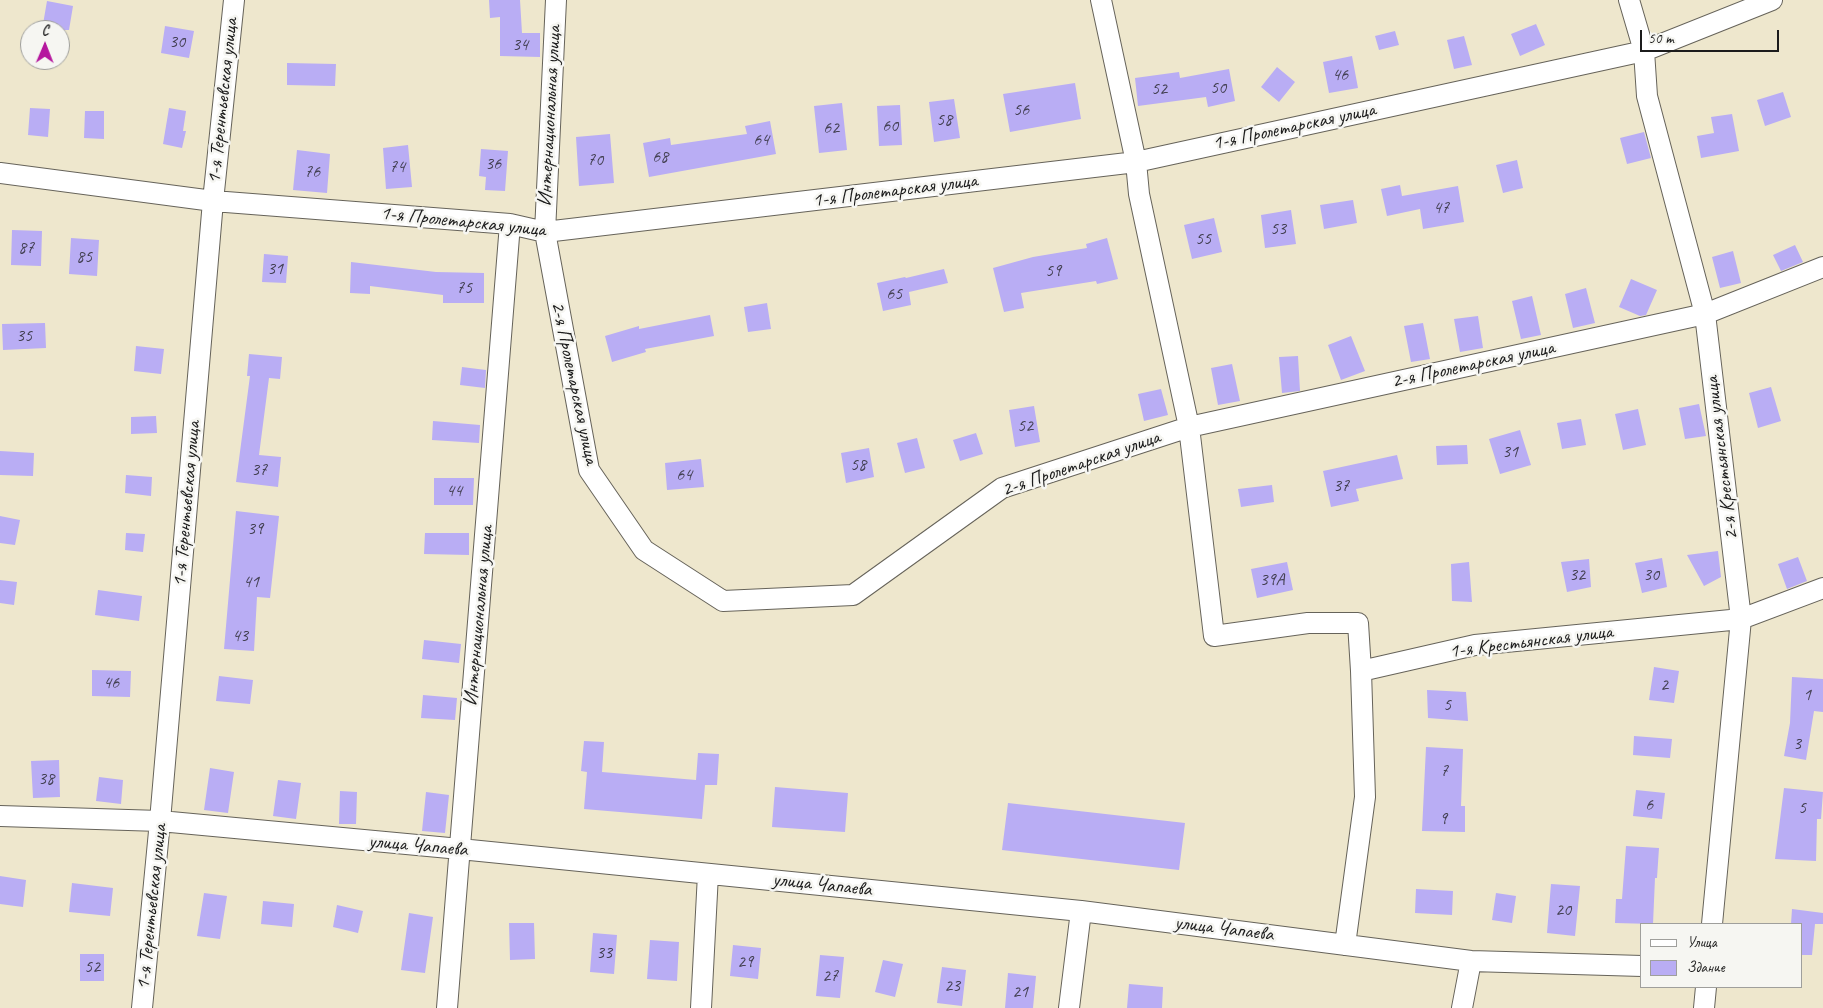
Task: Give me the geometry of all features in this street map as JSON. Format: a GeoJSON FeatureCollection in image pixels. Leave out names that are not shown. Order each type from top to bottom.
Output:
{"type":"FeatureCollection","features":[{"type":"Feature","properties":{"kind":"street","name":"1-я Терентьевская улица"},"geometry":{"type":"LineString","coordinates":[[142,1008],[160,821],[213,201],[234,0]]}},
{"type":"Feature","properties":{"kind":"street","name":"Интернациональная улица"},"geometry":{"type":"LineString","coordinates":[[545,232],[556,0]]}},
{"type":"Feature","properties":{"kind":"street"},"geometry":{"type":"LineString","coordinates":[[1101,0],[1136,162],[1139,194],[1189,427],[1214,636],[1308,623],[1358,623],[1365,797],[1345,945]]}},
{"type":"Feature","properties":{"kind":"street","name":"2-я Крестьянская улица"},"geometry":{"type":"LineString","coordinates":[[1629,0],[1644,51],[1647,96],[1705,314],[1741,619],[1712,923]]}},
{"type":"Feature","properties":{"kind":"street","name":"1-я Пролетарская улица"},"geometry":{"type":"LineString","coordinates":[[0,173],[213,201],[510,224],[545,232],[1136,162],[1644,51],[1772,0]]}},
{"type":"Feature","properties":{"kind":"street","name":"Интернациональная улица"},"geometry":{"type":"LineString","coordinates":[[447,1008],[510,224]]}},
{"type":"Feature","properties":{"kind":"street","name":"2-я Пролетарская улица"},"geometry":{"type":"LineString","coordinates":[[545,232],[559,317],[589,470],[644,550],[723,601],[853,595],[1002,488],[1189,427],[1705,314],[1823,267]]}},
{"type":"Feature","properties":{"kind":"street","name":"1-я Крестьянская улица"},"geometry":{"type":"LineString","coordinates":[[1361,670],[1475,645],[1741,619],[1823,588]]}},
{"type":"Feature","properties":{"kind":"street","name":"улица Чапаева"},"geometry":{"type":"LineString","coordinates":[[0,816],[160,821],[708,874],[1081,911],[1471,961],[1640,966]]}},
{"type":"Feature","properties":{"kind":"street"},"geometry":{"type":"LineString","coordinates":[[701,1008],[708,874]]}},
{"type":"Feature","properties":{"kind":"street"},"geometry":{"type":"LineString","coordinates":[[1069,1008],[1081,911]]}},
{"type":"Feature","properties":{"kind":"street"},"geometry":{"type":"LineString","coordinates":[[1462,1008],[1471,961]]}},
{"type":"Feature","properties":{"kind":"street"},"geometry":{"type":"LineString","coordinates":[[1704,1008],[1706,988]]}},
{"type":"Feature","properties":{"kind":"building"},"geometry":{"type":"Polygon","coordinates":[[[489,0],[520,0],[522,33],[540,33],[540,57],[500,56],[500,17],[490,18],[489,0]]]}},
{"type":"Feature","properties":{"kind":"building"},"geometry":{"type":"Polygon","coordinates":[[[47,1],[73,6],[70,24],[70,20],[44,20],[47,1]]]}},
{"type":"Feature","properties":{"kind":"building"},"geometry":{"type":"Polygon","coordinates":[[[1536,24],[1545,45],[1520,56],[1511,34],[1536,24]]]}},
{"type":"Feature","properties":{"kind":"building"},"geometry":{"type":"Polygon","coordinates":[[[165,26],[194,31],[189,58],[161,53],[165,26]]]}},
{"type":"Feature","properties":{"kind":"building"},"geometry":{"type":"Polygon","coordinates":[[[1395,31],[1399,45],[1379,50],[1375,36],[1395,31]]]}},
{"type":"Feature","properties":{"kind":"building"},"geometry":{"type":"Polygon","coordinates":[[[1464,36],[1472,65],[1454,69],[1447,40],[1464,36]]]}},
{"type":"Feature","properties":{"kind":"building"},"geometry":{"type":"Polygon","coordinates":[[[1352,56],[1358,88],[1329,93],[1323,62],[1352,56]]]}},
{"type":"Feature","properties":{"kind":"building"},"geometry":{"type":"Polygon","coordinates":[[[287,63],[336,64],[335,86],[287,85],[287,63]]]}},
{"type":"Feature","properties":{"kind":"building"},"geometry":{"type":"Polygon","coordinates":[[[1277,67],[1295,82],[1279,102],[1261,87],[1277,67]]]}},
{"type":"Feature","properties":{"kind":"building"},"geometry":{"type":"Polygon","coordinates":[[[1229,69],[1235,101],[1208,107],[1206,97],[1138,106],[1135,78],[1179,72],[1180,78],[1229,69]]]}},
{"type":"Feature","properties":{"kind":"building"},"geometry":{"type":"Polygon","coordinates":[[[1075,83],[1081,119],[1010,132],[1003,94],[1075,83]]]}},
{"type":"Feature","properties":{"kind":"building"},"geometry":{"type":"Polygon","coordinates":[[[1783,92],[1791,117],[1765,126],[1757,100],[1783,92]]]}},
{"type":"Feature","properties":{"kind":"building"},"geometry":{"type":"Polygon","coordinates":[[[954,99],[960,138],[934,142],[929,102],[954,99]]]}},
{"type":"Feature","properties":{"kind":"building"},"geometry":{"type":"Polygon","coordinates":[[[842,103],[847,150],[819,153],[814,106],[842,103]]]}},
{"type":"Feature","properties":{"kind":"building"},"geometry":{"type":"Polygon","coordinates":[[[900,105],[902,145],[879,146],[877,106],[900,105]]]}},
{"type":"Feature","properties":{"kind":"building"},"geometry":{"type":"Polygon","coordinates":[[[30,108],[50,109],[48,137],[28,135],[30,108]]]}},
{"type":"Feature","properties":{"kind":"building"},"geometry":{"type":"Polygon","coordinates":[[[169,108],[186,111],[183,131],[186,131],[182,148],[163,144],[169,108]]]}},
{"type":"Feature","properties":{"kind":"building"},"geometry":{"type":"Polygon","coordinates":[[[85,111],[104,111],[104,139],[84,138],[85,111]]]}},
{"type":"Feature","properties":{"kind":"building"},"geometry":{"type":"Polygon","coordinates":[[[1732,114],[1739,151],[1701,158],[1697,136],[1714,133],[1711,117],[1732,114]]]}},
{"type":"Feature","properties":{"kind":"building"},"geometry":{"type":"Polygon","coordinates":[[[770,121],[776,154],[649,177],[643,143],[670,138],[671,145],[747,134],[745,126],[770,121]]]}},
{"type":"Feature","properties":{"kind":"building"},"geometry":{"type":"Polygon","coordinates":[[[1644,132],[1651,158],[1627,164],[1620,138],[1644,132]]]}},
{"type":"Feature","properties":{"kind":"building"},"geometry":{"type":"Polygon","coordinates":[[[610,134],[614,183],[579,186],[576,137],[610,134]]]}},
{"type":"Feature","properties":{"kind":"building"},"geometry":{"type":"Polygon","coordinates":[[[408,145],[412,187],[386,189],[383,148],[408,145]]]}},
{"type":"Feature","properties":{"kind":"building"},"geometry":{"type":"Polygon","coordinates":[[[481,149],[508,151],[505,191],[485,190],[486,177],[479,176],[481,149]]]}},
{"type":"Feature","properties":{"kind":"building"},"geometry":{"type":"Polygon","coordinates":[[[297,150],[330,154],[327,193],[293,190],[297,150]]]}},
{"type":"Feature","properties":{"kind":"building"},"geometry":{"type":"Polygon","coordinates":[[[1517,160],[1523,188],[1503,193],[1496,165],[1517,160]]]}},
{"type":"Feature","properties":{"kind":"building"},"geometry":{"type":"Polygon","coordinates":[[[1400,185],[1402,196],[1458,186],[1464,222],[1423,229],[1420,209],[1387,216],[1381,189],[1400,185]]]}},
{"type":"Feature","properties":{"kind":"building"},"geometry":{"type":"Polygon","coordinates":[[[1353,200],[1357,223],[1324,229],[1320,205],[1353,200]]]}},
{"type":"Feature","properties":{"kind":"building"},"geometry":{"type":"Polygon","coordinates":[[[1291,210],[1296,244],[1265,248],[1261,215],[1291,210]]]}},
{"type":"Feature","properties":{"kind":"building"},"geometry":{"type":"Polygon","coordinates":[[[1214,218],[1222,252],[1192,259],[1184,225],[1214,218]]]}},
{"type":"Feature","properties":{"kind":"building"},"geometry":{"type":"Polygon","coordinates":[[[12,230],[42,231],[41,266],[11,265],[12,230]]]}},
{"type":"Feature","properties":{"kind":"building"},"geometry":{"type":"Polygon","coordinates":[[[71,238],[99,240],[97,276],[69,274],[71,238]]]}},
{"type":"Feature","properties":{"kind":"building"},"geometry":{"type":"Polygon","coordinates":[[[1107,238],[1118,279],[1097,284],[1096,281],[1021,293],[1024,308],[1004,312],[993,268],[1033,257],[1087,248],[1086,244],[1107,238]]]}},
{"type":"Feature","properties":{"kind":"building"},"geometry":{"type":"Polygon","coordinates":[[[1795,245],[1803,262],[1781,271],[1773,255],[1795,245]]]}},
{"type":"Feature","properties":{"kind":"building"},"geometry":{"type":"Polygon","coordinates":[[[1733,251],[1741,283],[1720,288],[1712,257],[1733,251]]]}},
{"type":"Feature","properties":{"kind":"building"},"geometry":{"type":"Polygon","coordinates":[[[264,254],[288,256],[286,283],[262,282],[264,254]]]}},
{"type":"Feature","properties":{"kind":"building"},"geometry":{"type":"Polygon","coordinates":[[[351,262],[436,272],[484,273],[484,303],[443,303],[443,295],[370,286],[370,294],[350,293],[351,262]]]}},
{"type":"Feature","properties":{"kind":"building"},"geometry":{"type":"Polygon","coordinates":[[[944,269],[948,283],[909,292],[911,305],[883,311],[877,283],[944,269]]]}},
{"type":"Feature","properties":{"kind":"building"},"geometry":{"type":"Polygon","coordinates":[[[1631,279],[1657,290],[1646,315],[1640,316],[1619,307],[1631,279]]]}},
{"type":"Feature","properties":{"kind":"building"},"geometry":{"type":"Polygon","coordinates":[[[1586,288],[1595,323],[1573,328],[1565,294],[1586,288]]]}},
{"type":"Feature","properties":{"kind":"building"},"geometry":{"type":"Polygon","coordinates":[[[1532,296],[1541,335],[1521,339],[1512,301],[1532,296]]]}},
{"type":"Feature","properties":{"kind":"building"},"geometry":{"type":"Polygon","coordinates":[[[767,303],[771,329],[748,332],[744,307],[767,303]]]}},
{"type":"Feature","properties":{"kind":"building"},"geometry":{"type":"Polygon","coordinates":[[[710,315],[714,336],[645,349],[646,352],[612,362],[605,336],[639,326],[639,329],[710,315]]]}},
{"type":"Feature","properties":{"kind":"building"},"geometry":{"type":"Polygon","coordinates":[[[1478,316],[1483,348],[1460,352],[1454,319],[1478,316]]]}},
{"type":"Feature","properties":{"kind":"building"},"geometry":{"type":"Polygon","coordinates":[[[45,323],[46,348],[3,350],[2,324],[45,323]]]}},
{"type":"Feature","properties":{"kind":"building"},"geometry":{"type":"Polygon","coordinates":[[[1423,323],[1430,359],[1411,362],[1404,326],[1423,323]]]}},
{"type":"Feature","properties":{"kind":"building"},"geometry":{"type":"Polygon","coordinates":[[[1351,336],[1365,371],[1341,380],[1328,345],[1351,336]]]}},
{"type":"Feature","properties":{"kind":"building"},"geometry":{"type":"Polygon","coordinates":[[[136,346],[164,349],[161,374],[134,371],[136,346]]]}},
{"type":"Feature","properties":{"kind":"building"},"geometry":{"type":"Polygon","coordinates":[[[249,354],[282,357],[280,379],[269,378],[259,455],[281,457],[278,487],[236,482],[250,376],[247,376],[249,354]]]}},
{"type":"Feature","properties":{"kind":"building"},"geometry":{"type":"Polygon","coordinates":[[[1298,356],[1300,391],[1282,393],[1279,357],[1298,356]]]}},
{"type":"Feature","properties":{"kind":"building"},"geometry":{"type":"Polygon","coordinates":[[[1232,364],[1240,401],[1218,405],[1211,368],[1232,364]]]}},
{"type":"Feature","properties":{"kind":"building"},"geometry":{"type":"Polygon","coordinates":[[[462,367],[486,370],[485,388],[460,385],[462,367]]]}},
{"type":"Feature","properties":{"kind":"building"},"geometry":{"type":"Polygon","coordinates":[[[1771,387],[1781,421],[1758,428],[1749,393],[1771,387]]]}},
{"type":"Feature","properties":{"kind":"building"},"geometry":{"type":"Polygon","coordinates":[[[1161,389],[1168,415],[1144,421],[1138,394],[1161,389]]]}},
{"type":"Feature","properties":{"kind":"building"},"geometry":{"type":"Polygon","coordinates":[[[1699,404],[1706,436],[1685,439],[1679,408],[1699,404]]]}},
{"type":"Feature","properties":{"kind":"building"},"geometry":{"type":"Polygon","coordinates":[[[1034,406],[1040,442],[1015,447],[1009,410],[1034,406]]]}},
{"type":"Feature","properties":{"kind":"building"},"geometry":{"type":"Polygon","coordinates":[[[1638,409],[1646,445],[1623,450],[1615,414],[1638,409]]]}},
{"type":"Feature","properties":{"kind":"building"},"geometry":{"type":"Polygon","coordinates":[[[156,416],[157,433],[131,434],[131,417],[156,416]]]}},
{"type":"Feature","properties":{"kind":"building"},"geometry":{"type":"Polygon","coordinates":[[[1581,419],[1586,445],[1562,449],[1557,423],[1581,419]]]}},
{"type":"Feature","properties":{"kind":"building"},"geometry":{"type":"Polygon","coordinates":[[[433,421],[480,425],[479,443],[432,440],[433,421]]]}},
{"type":"Feature","properties":{"kind":"building"},"geometry":{"type":"Polygon","coordinates":[[[1520,430],[1531,465],[1500,474],[1489,439],[1520,430]]]}},
{"type":"Feature","properties":{"kind":"building"},"geometry":{"type":"Polygon","coordinates":[[[976,433],[983,454],[960,461],[953,440],[976,433]]]}},
{"type":"Feature","properties":{"kind":"building"},"geometry":{"type":"Polygon","coordinates":[[[917,438],[925,468],[905,473],[897,443],[917,438]]]}},
{"type":"Feature","properties":{"kind":"building"},"geometry":{"type":"Polygon","coordinates":[[[1467,445],[1468,464],[1437,465],[1436,446],[1467,445]]]}},
{"type":"Feature","properties":{"kind":"building"},"geometry":{"type":"Polygon","coordinates":[[[869,448],[874,477],[846,483],[841,453],[869,448]]]}},
{"type":"Feature","properties":{"kind":"building"},"geometry":{"type":"Polygon","coordinates":[[[0,451],[34,453],[33,476],[0,475],[0,451]]]}},
{"type":"Feature","properties":{"kind":"building"},"geometry":{"type":"Polygon","coordinates":[[[1397,455],[1403,479],[1356,489],[1359,501],[1331,507],[1323,471],[1397,455]]]}},
{"type":"Feature","properties":{"kind":"building"},"geometry":{"type":"Polygon","coordinates":[[[701,459],[704,487],[667,490],[665,463],[701,459]]]}},
{"type":"Feature","properties":{"kind":"building"},"geometry":{"type":"Polygon","coordinates":[[[126,475],[152,477],[151,496],[125,493],[126,475]]]}},
{"type":"Feature","properties":{"kind":"building"},"geometry":{"type":"Polygon","coordinates":[[[434,478],[474,478],[473,505],[434,505],[434,478]]]}},
{"type":"Feature","properties":{"kind":"building"},"geometry":{"type":"Polygon","coordinates":[[[1272,485],[1274,502],[1241,507],[1238,489],[1272,485]]]}},
{"type":"Feature","properties":{"kind":"building"},"geometry":{"type":"Polygon","coordinates":[[[236,511],[279,516],[270,598],[257,597],[254,651],[224,649],[236,511]]]}},
{"type":"Feature","properties":{"kind":"building"},"geometry":{"type":"Polygon","coordinates":[[[0,516],[20,520],[15,545],[0,543],[0,516]]]}},
{"type":"Feature","properties":{"kind":"building"},"geometry":{"type":"Polygon","coordinates":[[[126,533],[145,534],[143,552],[125,550],[126,533]]]}},
{"type":"Feature","properties":{"kind":"building"},"geometry":{"type":"Polygon","coordinates":[[[425,533],[469,533],[469,555],[424,554],[425,533]]]}},
{"type":"Feature","properties":{"kind":"building"},"geometry":{"type":"Polygon","coordinates":[[[1718,551],[1721,577],[1704,586],[1687,555],[1718,551]]]}},
{"type":"Feature","properties":{"kind":"building"},"geometry":{"type":"Polygon","coordinates":[[[1798,557],[1807,581],[1787,589],[1778,564],[1798,557]]]}},
{"type":"Feature","properties":{"kind":"building"},"geometry":{"type":"Polygon","coordinates":[[[1662,558],[1667,587],[1642,593],[1635,563],[1662,558]]]}},
{"type":"Feature","properties":{"kind":"building"},"geometry":{"type":"Polygon","coordinates":[[[1589,559],[1591,587],[1567,592],[1561,562],[1589,559]]]}},
{"type":"Feature","properties":{"kind":"building"},"geometry":{"type":"Polygon","coordinates":[[[1287,562],[1293,590],[1257,598],[1251,569],[1287,562]]]}},
{"type":"Feature","properties":{"kind":"building"},"geometry":{"type":"Polygon","coordinates":[[[1469,562],[1472,602],[1452,601],[1451,564],[1469,562]]]}},
{"type":"Feature","properties":{"kind":"building"},"geometry":{"type":"Polygon","coordinates":[[[0,580],[17,582],[14,605],[0,603],[0,580]]]}},
{"type":"Feature","properties":{"kind":"building"},"geometry":{"type":"Polygon","coordinates":[[[98,590],[142,596],[139,621],[95,615],[98,590]]]}},
{"type":"Feature","properties":{"kind":"building"},"geometry":{"type":"Polygon","coordinates":[[[424,640],[461,644],[459,663],[422,659],[424,640]]]}},
{"type":"Feature","properties":{"kind":"building"},"geometry":{"type":"Polygon","coordinates":[[[1654,667],[1679,671],[1674,703],[1649,700],[1654,667]]]}},
{"type":"Feature","properties":{"kind":"building"},"geometry":{"type":"Polygon","coordinates":[[[92,670],[131,671],[130,697],[92,696],[92,670]]]}},
{"type":"Feature","properties":{"kind":"building"},"geometry":{"type":"Polygon","coordinates":[[[219,676],[253,680],[250,704],[216,701],[219,676]]]}},
{"type":"Feature","properties":{"kind":"building"},"geometry":{"type":"Polygon","coordinates":[[[1792,677],[1823,679],[1823,712],[1814,711],[1806,760],[1784,756],[1790,723],[1792,677]]]}},
{"type":"Feature","properties":{"kind":"building"},"geometry":{"type":"Polygon","coordinates":[[[1427,690],[1466,692],[1468,721],[1428,718],[1427,690]]]}},
{"type":"Feature","properties":{"kind":"building"},"geometry":{"type":"Polygon","coordinates":[[[423,695],[457,698],[455,720],[421,718],[423,695]]]}},
{"type":"Feature","properties":{"kind":"building"},"geometry":{"type":"Polygon","coordinates":[[[1634,736],[1672,739],[1670,758],[1633,755],[1634,736]]]}},
{"type":"Feature","properties":{"kind":"building"},"geometry":{"type":"Polygon","coordinates":[[[584,741],[604,742],[602,772],[696,780],[698,753],[719,754],[717,785],[705,785],[702,819],[584,809],[587,772],[581,771],[584,741]]]}},
{"type":"Feature","properties":{"kind":"building"},"geometry":{"type":"Polygon","coordinates":[[[1426,747],[1463,749],[1461,806],[1465,806],[1465,832],[1422,831],[1426,747]]]}},
{"type":"Feature","properties":{"kind":"building"},"geometry":{"type":"Polygon","coordinates":[[[59,760],[60,797],[33,798],[31,761],[59,760]]]}},
{"type":"Feature","properties":{"kind":"building"},"geometry":{"type":"Polygon","coordinates":[[[210,768],[234,772],[228,813],[204,810],[210,768]]]}},
{"type":"Feature","properties":{"kind":"building"},"geometry":{"type":"Polygon","coordinates":[[[99,777],[123,780],[121,804],[96,801],[99,777]]]}},
{"type":"Feature","properties":{"kind":"building"},"geometry":{"type":"Polygon","coordinates":[[[278,780],[301,783],[296,819],[273,816],[278,780]]]}},
{"type":"Feature","properties":{"kind":"building"},"geometry":{"type":"Polygon","coordinates":[[[775,787],[848,793],[845,832],[772,827],[775,787]]]}},
{"type":"Feature","properties":{"kind":"building"},"geometry":{"type":"Polygon","coordinates":[[[1784,788],[1823,792],[1821,819],[1817,819],[1816,861],[1775,859],[1784,788]]]}},
{"type":"Feature","properties":{"kind":"building"},"geometry":{"type":"Polygon","coordinates":[[[1636,790],[1665,793],[1662,819],[1633,816],[1636,790]]]}},
{"type":"Feature","properties":{"kind":"building"},"geometry":{"type":"Polygon","coordinates":[[[340,791],[357,792],[356,824],[339,824],[340,791]]]}},
{"type":"Feature","properties":{"kind":"building"},"geometry":{"type":"Polygon","coordinates":[[[426,792],[449,795],[445,833],[422,831],[426,792]]]}},
{"type":"Feature","properties":{"kind":"building"},"geometry":{"type":"Polygon","coordinates":[[[1008,803],[1185,823],[1179,870],[1002,850],[1008,803]]]}},
{"type":"Feature","properties":{"kind":"building"},"geometry":{"type":"Polygon","coordinates":[[[1626,846],[1659,848],[1657,878],[1655,878],[1653,923],[1615,923],[1616,899],[1622,899],[1626,846]]]}},
{"type":"Feature","properties":{"kind":"building"},"geometry":{"type":"Polygon","coordinates":[[[0,876],[26,880],[23,907],[0,904],[0,876]]]}},
{"type":"Feature","properties":{"kind":"building"},"geometry":{"type":"Polygon","coordinates":[[[72,883],[113,888],[110,916],[69,912],[72,883]]]}},
{"type":"Feature","properties":{"kind":"building"},"geometry":{"type":"Polygon","coordinates":[[[1551,884],[1580,886],[1575,936],[1547,933],[1551,884]]]}},
{"type":"Feature","properties":{"kind":"building"},"geometry":{"type":"Polygon","coordinates":[[[1416,889],[1453,891],[1452,915],[1415,913],[1416,889]]]}},
{"type":"Feature","properties":{"kind":"building"},"geometry":{"type":"Polygon","coordinates":[[[204,893],[227,896],[220,939],[197,936],[204,893]]]}},
{"type":"Feature","properties":{"kind":"building"},"geometry":{"type":"Polygon","coordinates":[[[1496,893],[1516,896],[1512,923],[1492,920],[1496,893]]]}},
{"type":"Feature","properties":{"kind":"building"},"geometry":{"type":"Polygon","coordinates":[[[263,901],[294,904],[292,927],[261,924],[263,901]]]}},
{"type":"Feature","properties":{"kind":"building"},"geometry":{"type":"Polygon","coordinates":[[[337,905],[363,911],[358,933],[333,927],[337,905]]]}},
{"type":"Feature","properties":{"kind":"building"},"geometry":{"type":"Polygon","coordinates":[[[1792,909],[1823,913],[1823,924],[1815,924],[1812,955],[1803,955],[1803,923],[1791,923],[1792,909]]]}},
{"type":"Feature","properties":{"kind":"building"},"geometry":{"type":"Polygon","coordinates":[[[409,913],[433,917],[425,973],[401,970],[409,913]]]}},
{"type":"Feature","properties":{"kind":"building"},"geometry":{"type":"Polygon","coordinates":[[[509,923],[534,923],[535,959],[510,960],[509,923]]]}},
{"type":"Feature","properties":{"kind":"building"},"geometry":{"type":"Polygon","coordinates":[[[593,933],[617,935],[614,974],[590,972],[593,933]]]}},
{"type":"Feature","properties":{"kind":"building"},"geometry":{"type":"Polygon","coordinates":[[[650,940],[679,942],[677,981],[647,979],[650,940]]]}},
{"type":"Feature","properties":{"kind":"building"},"geometry":{"type":"Polygon","coordinates":[[[733,945],[761,948],[758,979],[730,976],[733,945]]]}},
{"type":"Feature","properties":{"kind":"building"},"geometry":{"type":"Polygon","coordinates":[[[80,954],[104,954],[104,981],[80,981],[80,954]]]}},
{"type":"Feature","properties":{"kind":"building"},"geometry":{"type":"Polygon","coordinates":[[[820,955],[844,957],[840,998],[816,996],[820,955]]]}},
{"type":"Feature","properties":{"kind":"building"},"geometry":{"type":"Polygon","coordinates":[[[883,960],[903,964],[895,997],[875,992],[883,960]]]}},
{"type":"Feature","properties":{"kind":"building"},"geometry":{"type":"Polygon","coordinates":[[[942,967],[966,970],[962,1006],[937,1003],[942,967]]]}},
{"type":"Feature","properties":{"kind":"building"},"geometry":{"type":"Polygon","coordinates":[[[1008,973],[1036,976],[1033,1008],[1005,1008],[1008,973]]]}},
{"type":"Feature","properties":{"kind":"building"},"geometry":{"type":"Polygon","coordinates":[[[1129,984],[1163,987],[1162,1008],[1127,1008],[1129,984]]]}}]}
